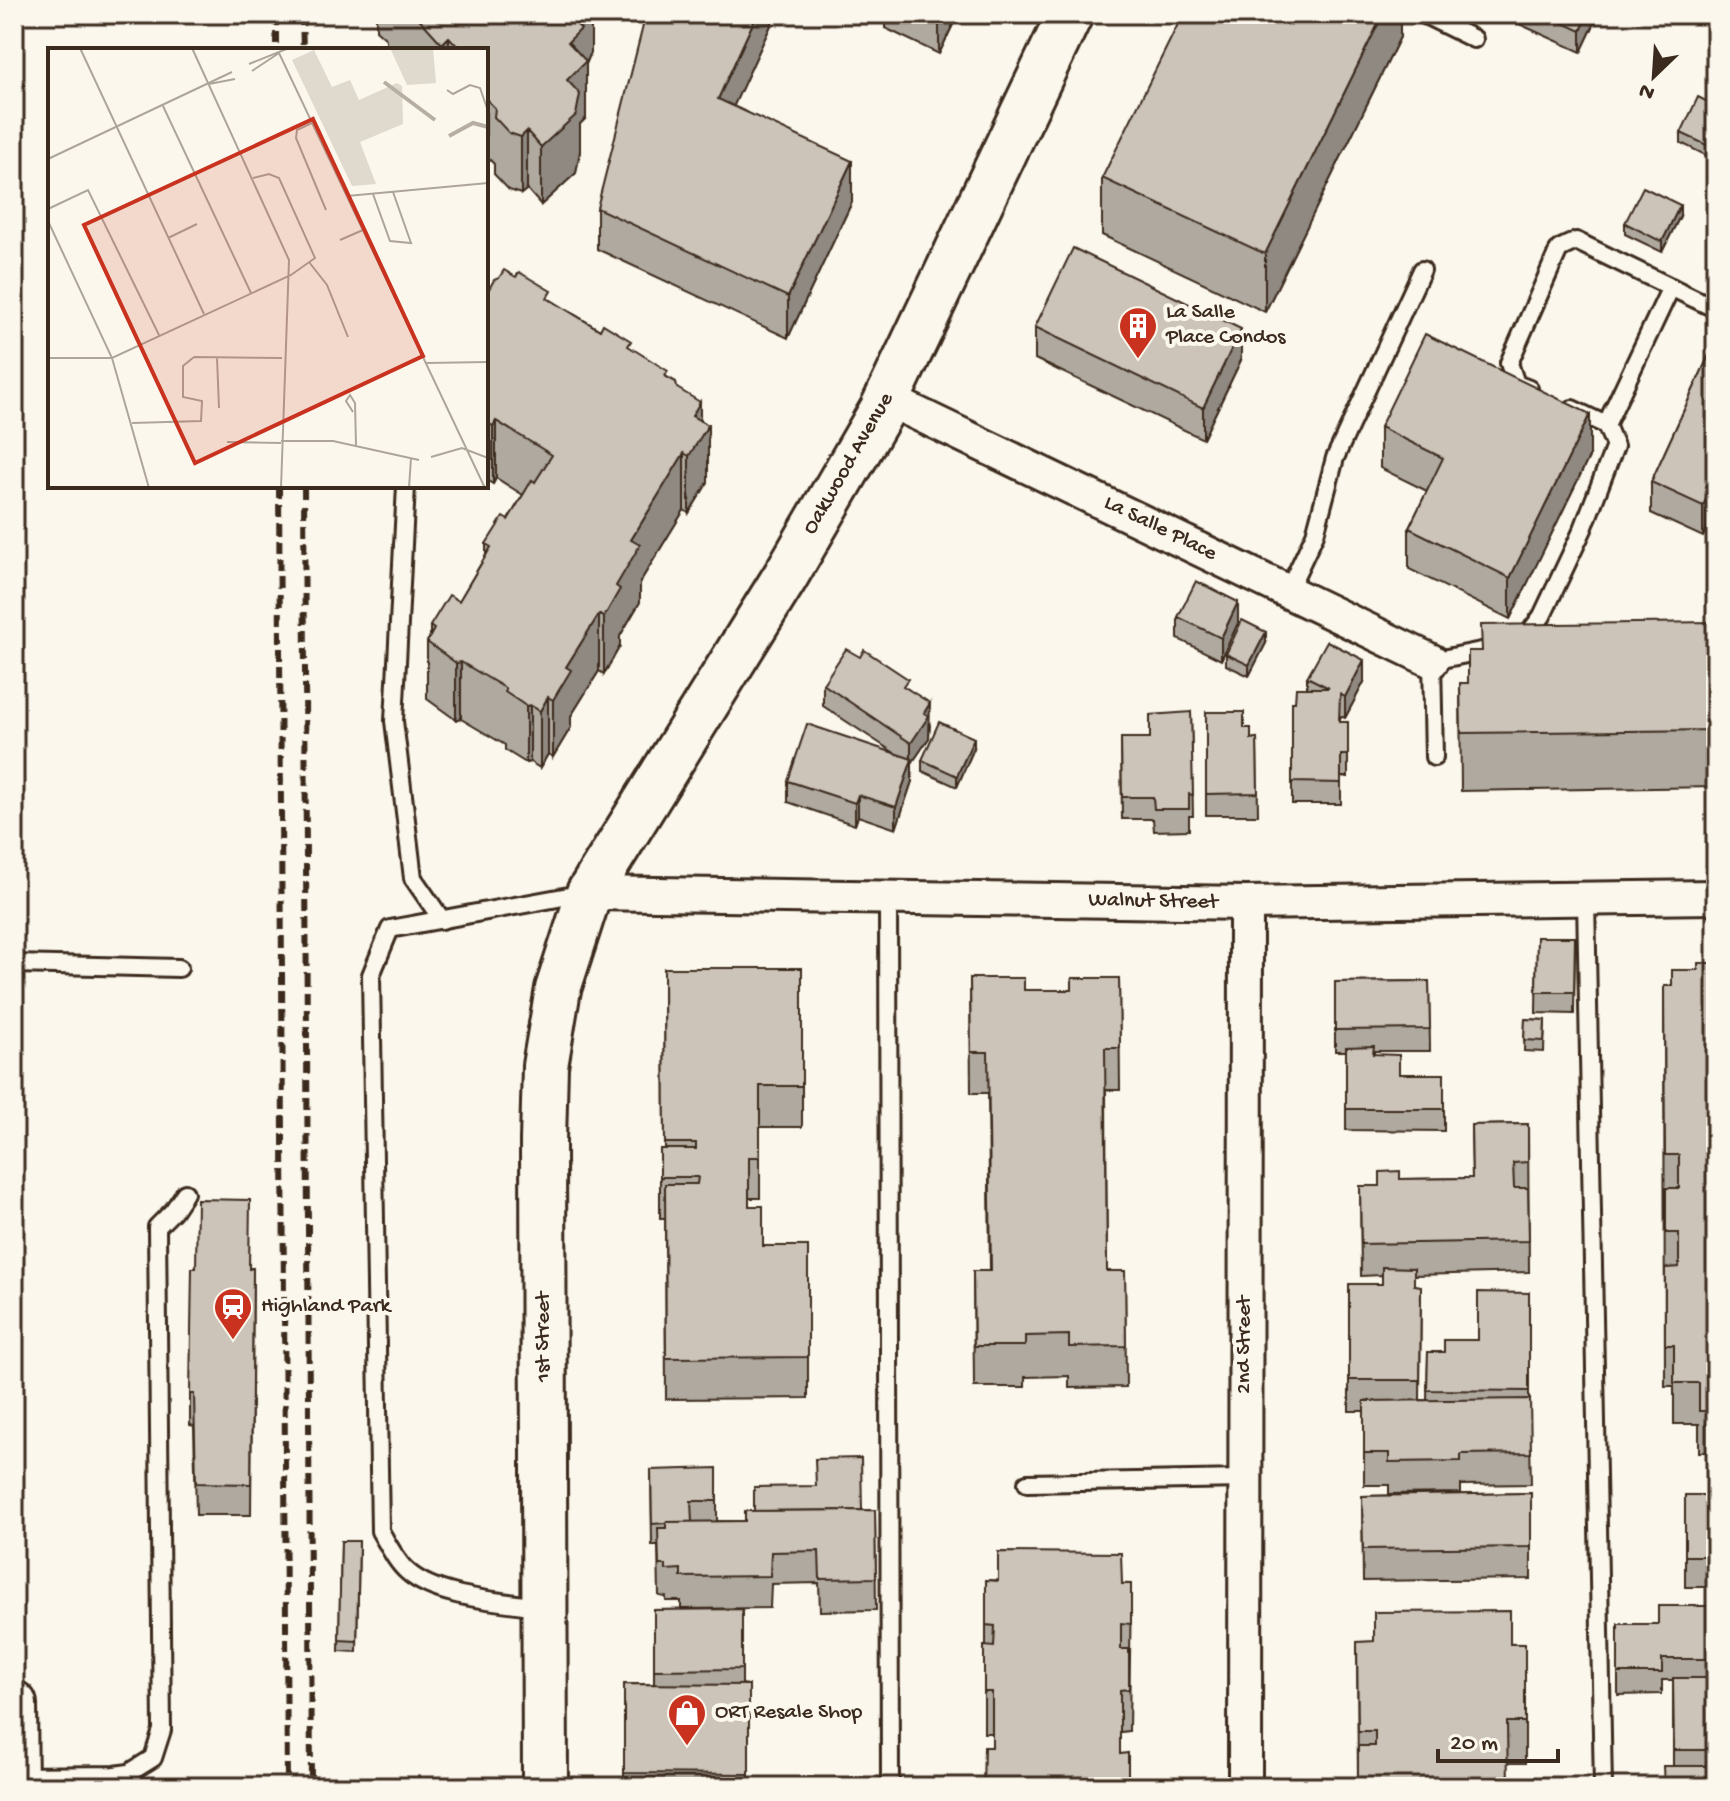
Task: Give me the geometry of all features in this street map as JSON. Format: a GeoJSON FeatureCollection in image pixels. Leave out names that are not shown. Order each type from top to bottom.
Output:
{"type":"FeatureCollection","features":[{"type":"Feature","properties":{"kind":"street","name":"Oakwood Avenue"},"geometry":{"type":"LineString","coordinates":[[589,893],[777,590],[887,399],[1070,14]]}},
{"type":"Feature","properties":{"kind":"street","name":"La Salle Place"},"geometry":{"type":"LineString","coordinates":[[887,399],[1432,661]]}},
{"type":"Feature","properties":{"kind":"street","name":"Walnut Street"},"geometry":{"type":"LineString","coordinates":[[589,893],[1246,903],[1716,897]]}},
{"type":"Feature","properties":{"kind":"street","name":"1st Street"},"geometry":{"type":"LineString","coordinates":[[545,1787],[545,1066],[558,989],[589,893]]}},
{"type":"Feature","properties":{"kind":"street","name":"2nd Street"},"geometry":{"type":"LineString","coordinates":[[1245,1787],[1246,903]]}},
{"type":"Feature","properties":{"kind":"street"},"geometry":{"type":"LineString","coordinates":[[14,1704],[15,1787]]}},
{"type":"Feature","properties":{"kind":"lane"},"geometry":{"type":"LineString","coordinates":[[1423,14],[1474,39]]}},
{"type":"Feature","properties":{"kind":"lane"},"geometry":{"type":"LineString","coordinates":[[1434,757],[1432,661],[1525,640],[1542,616],[1583,529],[1615,446],[1606,425],[1516,384],[1509,363],[1559,249],[1576,241],[1716,309]]}},
{"type":"Feature","properties":{"kind":"lane"},"geometry":{"type":"LineString","coordinates":[[1288,591],[1315,534],[1335,458],[1422,270]]}},
{"type":"Feature","properties":{"kind":"lane"},"geometry":{"type":"LineString","coordinates":[[1606,425],[1671,287]]}},
{"type":"Feature","properties":{"kind":"lane"},"geometry":{"type":"LineString","coordinates":[[406,488],[394,721],[413,878],[442,920]]}},
{"type":"Feature","properties":{"kind":"lane"},"geometry":{"type":"LineString","coordinates":[[546,1608],[430,1586],[407,1571],[380,1531],[371,975],[390,929],[589,893]]}},
{"type":"Feature","properties":{"kind":"lane"},"geometry":{"type":"LineString","coordinates":[[888,897],[890,1787]]}},
{"type":"Feature","properties":{"kind":"lane"},"geometry":{"type":"LineString","coordinates":[[1586,899],[1603,1787]]}},
{"type":"Feature","properties":{"kind":"lane"},"geometry":{"type":"LineString","coordinates":[[14,964],[179,968]]}},
{"type":"Feature","properties":{"kind":"lane"},"geometry":{"type":"LineString","coordinates":[[15,1776],[129,1773],[153,1758],[162,1730],[157,1227],[185,1193]]}},
{"type":"Feature","properties":{"kind":"lane"},"geometry":{"type":"LineString","coordinates":[[1027,1483],[1245,1479]]}},
{"type":"Feature","properties":{"kind":"building"},"geometry":{"type":"Polygon","coordinates":[[[415,14],[583,14],[578,26],[581,29],[568,42],[586,61],[567,80],[580,94],[576,115],[541,147],[527,131],[521,137],[509,133],[494,117],[495,108],[488,101],[488,48],[459,48],[449,37],[442,44],[415,14]]]}},
{"type":"Feature","properties":{"kind":"building"},"geometry":{"type":"Polygon","coordinates":[[[646,14],[757,14],[718,99],[852,161],[788,297],[597,208],[646,14]]]}},
{"type":"Feature","properties":{"kind":"building"},"geometry":{"type":"Polygon","coordinates":[[[922,14],[942,14],[939,22],[922,14]]]}},
{"type":"Feature","properties":{"kind":"building"},"geometry":{"type":"Polygon","coordinates":[[[1183,14],[1383,14],[1265,254],[1102,178],[1183,14]]]}},
{"type":"Feature","properties":{"kind":"building"},"geometry":{"type":"Polygon","coordinates":[[[1544,14],[1588,14],[1581,31],[1544,14]]]}},
{"type":"Feature","properties":{"kind":"building"},"geometry":{"type":"Polygon","coordinates":[[[1698,97],[1716,106],[1715,149],[1681,133],[1698,97]]]}},
{"type":"Feature","properties":{"kind":"building"},"geometry":{"type":"Polygon","coordinates":[[[1643,187],[1680,205],[1662,242],[1625,223],[1643,187]]]}},
{"type":"Feature","properties":{"kind":"building","name":"La Salle Place Condos"},"geometry":{"type":"Polygon","coordinates":[[[1073,248],[1241,329],[1203,408],[1035,327],[1073,248]]]}},
{"type":"Feature","properties":{"kind":"building"},"geometry":{"type":"Polygon","coordinates":[[[504,270],[516,277],[519,272],[551,291],[547,298],[600,330],[603,324],[631,341],[628,346],[668,371],[665,376],[676,382],[677,388],[700,402],[692,416],[708,425],[689,456],[684,453],[631,540],[640,545],[616,586],[620,589],[604,617],[599,614],[566,667],[571,670],[553,700],[548,697],[540,711],[526,706],[505,692],[505,688],[461,662],[456,663],[427,642],[434,629],[430,626],[449,595],[459,601],[491,547],[486,544],[503,517],[508,520],[532,480],[535,482],[552,455],[496,421],[493,426],[488,423],[488,290],[494,280],[504,270]]]}},
{"type":"Feature","properties":{"kind":"building"},"geometry":{"type":"Polygon","coordinates":[[[1425,334],[1590,414],[1510,578],[1409,528],[1443,458],[1380,427],[1425,334]]]}},
{"type":"Feature","properties":{"kind":"building"},"geometry":{"type":"Polygon","coordinates":[[[1716,340],[1716,477],[1703,506],[1651,482],[1716,340]]]}},
{"type":"Feature","properties":{"kind":"building"},"geometry":{"type":"Polygon","coordinates":[[[1196,581],[1238,602],[1221,638],[1178,617],[1196,581]]]}},
{"type":"Feature","properties":{"kind":"building"},"geometry":{"type":"Polygon","coordinates":[[[1242,620],[1266,632],[1249,665],[1226,654],[1242,620]]]}},
{"type":"Feature","properties":{"kind":"building"},"geometry":{"type":"Polygon","coordinates":[[[1716,622],[1716,730],[1461,733],[1460,683],[1468,683],[1468,651],[1482,651],[1481,625],[1716,622]]]}},
{"type":"Feature","properties":{"kind":"building"},"geometry":{"type":"Polygon","coordinates":[[[1327,641],[1364,660],[1345,697],[1340,694],[1339,722],[1348,722],[1348,755],[1341,755],[1341,783],[1292,782],[1292,702],[1295,702],[1296,688],[1329,688],[1307,677],[1327,641]]]}},
{"type":"Feature","properties":{"kind":"building"},"geometry":{"type":"Polygon","coordinates":[[[846,649],[860,657],[864,650],[908,679],[903,686],[930,703],[924,713],[929,716],[911,743],[823,684],[846,649]]]}},
{"type":"Feature","properties":{"kind":"building"},"geometry":{"type":"Polygon","coordinates":[[[1191,712],[1193,795],[1189,794],[1189,809],[1154,809],[1153,797],[1122,797],[1121,738],[1150,738],[1150,715],[1191,712]]]}},
{"type":"Feature","properties":{"kind":"building"},"geometry":{"type":"Polygon","coordinates":[[[1206,712],[1244,712],[1244,728],[1251,728],[1251,739],[1257,738],[1258,793],[1206,794],[1206,712]]]}},
{"type":"Feature","properties":{"kind":"building"},"geometry":{"type":"Polygon","coordinates":[[[939,722],[974,738],[957,776],[922,760],[939,722]]]}},
{"type":"Feature","properties":{"kind":"building"},"geometry":{"type":"Polygon","coordinates":[[[807,724],[912,759],[896,807],[858,795],[855,803],[788,781],[807,724]]]}},
{"type":"Feature","properties":{"kind":"building"},"geometry":{"type":"Polygon","coordinates":[[[1537,937],[1575,937],[1574,992],[1536,992],[1537,937]]]}},
{"type":"Feature","properties":{"kind":"building"},"geometry":{"type":"Polygon","coordinates":[[[1698,963],[1716,963],[1716,1411],[1699,1411],[1699,1383],[1674,1383],[1674,1345],[1665,1345],[1665,1268],[1679,1267],[1679,1233],[1666,1233],[1666,1188],[1679,1188],[1679,1155],[1665,1155],[1664,986],[1672,986],[1672,970],[1698,970],[1698,963]]]}},
{"type":"Feature","properties":{"kind":"building"},"geometry":{"type":"Polygon","coordinates":[[[664,968],[802,968],[802,1086],[760,1086],[760,1157],[749,1157],[749,1206],[763,1206],[763,1246],[808,1246],[808,1357],[666,1358],[665,1184],[697,1184],[698,1177],[660,1177],[660,1149],[696,1149],[696,1143],[665,1143],[664,968]]]}},
{"type":"Feature","properties":{"kind":"building"},"geometry":{"type":"Polygon","coordinates":[[[970,978],[1024,978],[1024,990],[1072,990],[1072,978],[1119,978],[1120,1048],[1105,1048],[1107,1271],[1125,1271],[1126,1346],[1069,1347],[1069,1335],[1025,1336],[1025,1346],[974,1346],[973,1271],[991,1271],[988,1052],[971,1052],[970,978]]]}},
{"type":"Feature","properties":{"kind":"building"},"geometry":{"type":"Polygon","coordinates":[[[1429,981],[1430,1029],[1335,1030],[1335,982],[1429,981]]]}},
{"type":"Feature","properties":{"kind":"building"},"geometry":{"type":"Polygon","coordinates":[[[1525,1019],[1545,1020],[1544,1041],[1524,1040],[1525,1019]]]}},
{"type":"Feature","properties":{"kind":"building"},"geometry":{"type":"Polygon","coordinates":[[[1374,1046],[1373,1054],[1399,1055],[1399,1074],[1444,1074],[1444,1109],[1346,1109],[1346,1047],[1374,1046]]]}},
{"type":"Feature","properties":{"kind":"building"},"geometry":{"type":"Polygon","coordinates":[[[1528,1124],[1528,1162],[1513,1163],[1514,1188],[1528,1188],[1529,1241],[1361,1244],[1360,1186],[1380,1186],[1380,1172],[1400,1171],[1400,1179],[1472,1178],[1471,1125],[1528,1124]]]}},
{"type":"Feature","properties":{"kind":"building"},"geometry":{"type":"Polygon","coordinates":[[[197,1199],[250,1200],[249,1269],[253,1268],[251,1484],[196,1483],[194,1394],[190,1394],[192,1268],[196,1268],[197,1199]]]}},
{"type":"Feature","properties":{"kind":"building"},"geometry":{"type":"Polygon","coordinates":[[[1382,1267],[1414,1268],[1414,1285],[1421,1286],[1420,1380],[1349,1380],[1349,1284],[1382,1284],[1382,1267]]]}},
{"type":"Feature","properties":{"kind":"building"},"geometry":{"type":"Polygon","coordinates":[[[1478,1292],[1529,1293],[1529,1391],[1427,1390],[1428,1352],[1444,1352],[1444,1340],[1478,1340],[1478,1292]]]}},
{"type":"Feature","properties":{"kind":"building"},"geometry":{"type":"Polygon","coordinates":[[[1530,1399],[1531,1453],[1461,1454],[1461,1461],[1389,1462],[1389,1453],[1364,1453],[1364,1401],[1530,1399]]]}},
{"type":"Feature","properties":{"kind":"building"},"geometry":{"type":"Polygon","coordinates":[[[861,1458],[862,1510],[754,1511],[754,1487],[816,1486],[815,1459],[861,1458]]]}},
{"type":"Feature","properties":{"kind":"building"},"geometry":{"type":"Polygon","coordinates":[[[717,1468],[717,1501],[691,1501],[692,1522],[652,1524],[651,1470],[717,1468]]]}},
{"type":"Feature","properties":{"kind":"building"},"geometry":{"type":"Polygon","coordinates":[[[1531,1493],[1531,1547],[1363,1549],[1362,1496],[1531,1493]]]}},
{"type":"Feature","properties":{"kind":"building"},"geometry":{"type":"Polygon","coordinates":[[[1685,1495],[1716,1495],[1716,1556],[1685,1556],[1685,1495]]]}},
{"type":"Feature","properties":{"kind":"building"},"geometry":{"type":"Polygon","coordinates":[[[875,1510],[876,1578],[820,1579],[819,1551],[771,1552],[770,1576],[681,1577],[681,1569],[666,1570],[666,1565],[659,1565],[658,1528],[666,1528],[666,1522],[745,1521],[745,1511],[875,1510]]]}},
{"type":"Feature","properties":{"kind":"building"},"geometry":{"type":"Polygon","coordinates":[[[341,1541],[359,1541],[357,1641],[339,1640],[341,1541]]]}},
{"type":"Feature","properties":{"kind":"building"},"geometry":{"type":"Polygon","coordinates":[[[998,1552],[1121,1553],[1122,1584],[1131,1584],[1131,1624],[1121,1623],[1121,1649],[1129,1649],[1129,1689],[1120,1690],[1120,1754],[1128,1753],[1128,1787],[983,1787],[984,1747],[992,1747],[992,1692],[984,1692],[984,1646],[994,1647],[995,1626],[986,1625],[986,1580],[998,1581],[998,1552]]]}},
{"type":"Feature","properties":{"kind":"building"},"geometry":{"type":"Polygon","coordinates":[[[1658,1606],[1716,1606],[1716,1659],[1662,1659],[1662,1673],[1618,1673],[1618,1624],[1658,1624],[1658,1606]]]}},
{"type":"Feature","properties":{"kind":"building"},"geometry":{"type":"Polygon","coordinates":[[[742,1609],[742,1669],[654,1670],[654,1610],[742,1609]]]}},
{"type":"Feature","properties":{"kind":"building"},"geometry":{"type":"Polygon","coordinates":[[[1510,1611],[1510,1644],[1525,1644],[1525,1722],[1507,1722],[1508,1787],[1358,1787],[1358,1746],[1375,1746],[1375,1731],[1358,1731],[1357,1642],[1374,1641],[1374,1612],[1510,1611]]]}},
{"type":"Feature","properties":{"kind":"building"},"geometry":{"type":"Polygon","coordinates":[[[1673,1678],[1712,1678],[1712,1691],[1716,1691],[1716,1750],[1674,1750],[1673,1678]]]}},
{"type":"Feature","properties":{"kind":"building","name":"ORT Resale Shop"},"geometry":{"type":"Polygon","coordinates":[[[624,1684],[749,1685],[749,1774],[624,1773],[624,1684]]]}},
{"type":"Feature","properties":{"kind":"building"},"geometry":{"type":"Polygon","coordinates":[[[1663,1766],[1716,1766],[1716,1787],[1664,1787],[1663,1766]]]}},
{"type":"Feature","properties":{"kind":"railway"},"geometry":{"type":"LineString","coordinates":[[276,14],[276,48]]}},
{"type":"Feature","properties":{"kind":"railway"},"geometry":{"type":"LineString","coordinates":[[302,14],[303,48]]}},
{"type":"Feature","properties":{"kind":"railway"},"geometry":{"type":"LineString","coordinates":[[279,488],[287,1787]]}},
{"type":"Feature","properties":{"kind":"railway"},"geometry":{"type":"LineString","coordinates":[[304,488],[311,1787]]}},
{"type":"Feature","properties":{"kind":"place","name":"La Salle Place Condos"},"geometry":{"type":"Point","coordinates":[1138,360]}},
{"type":"Feature","properties":{"kind":"place","name":"Highland Park"},"geometry":{"type":"Point","coordinates":[233,1341]}},
{"type":"Feature","properties":{"kind":"place","name":"ORT Resale Shop"},"geometry":{"type":"Point","coordinates":[687,1747]}}]}
